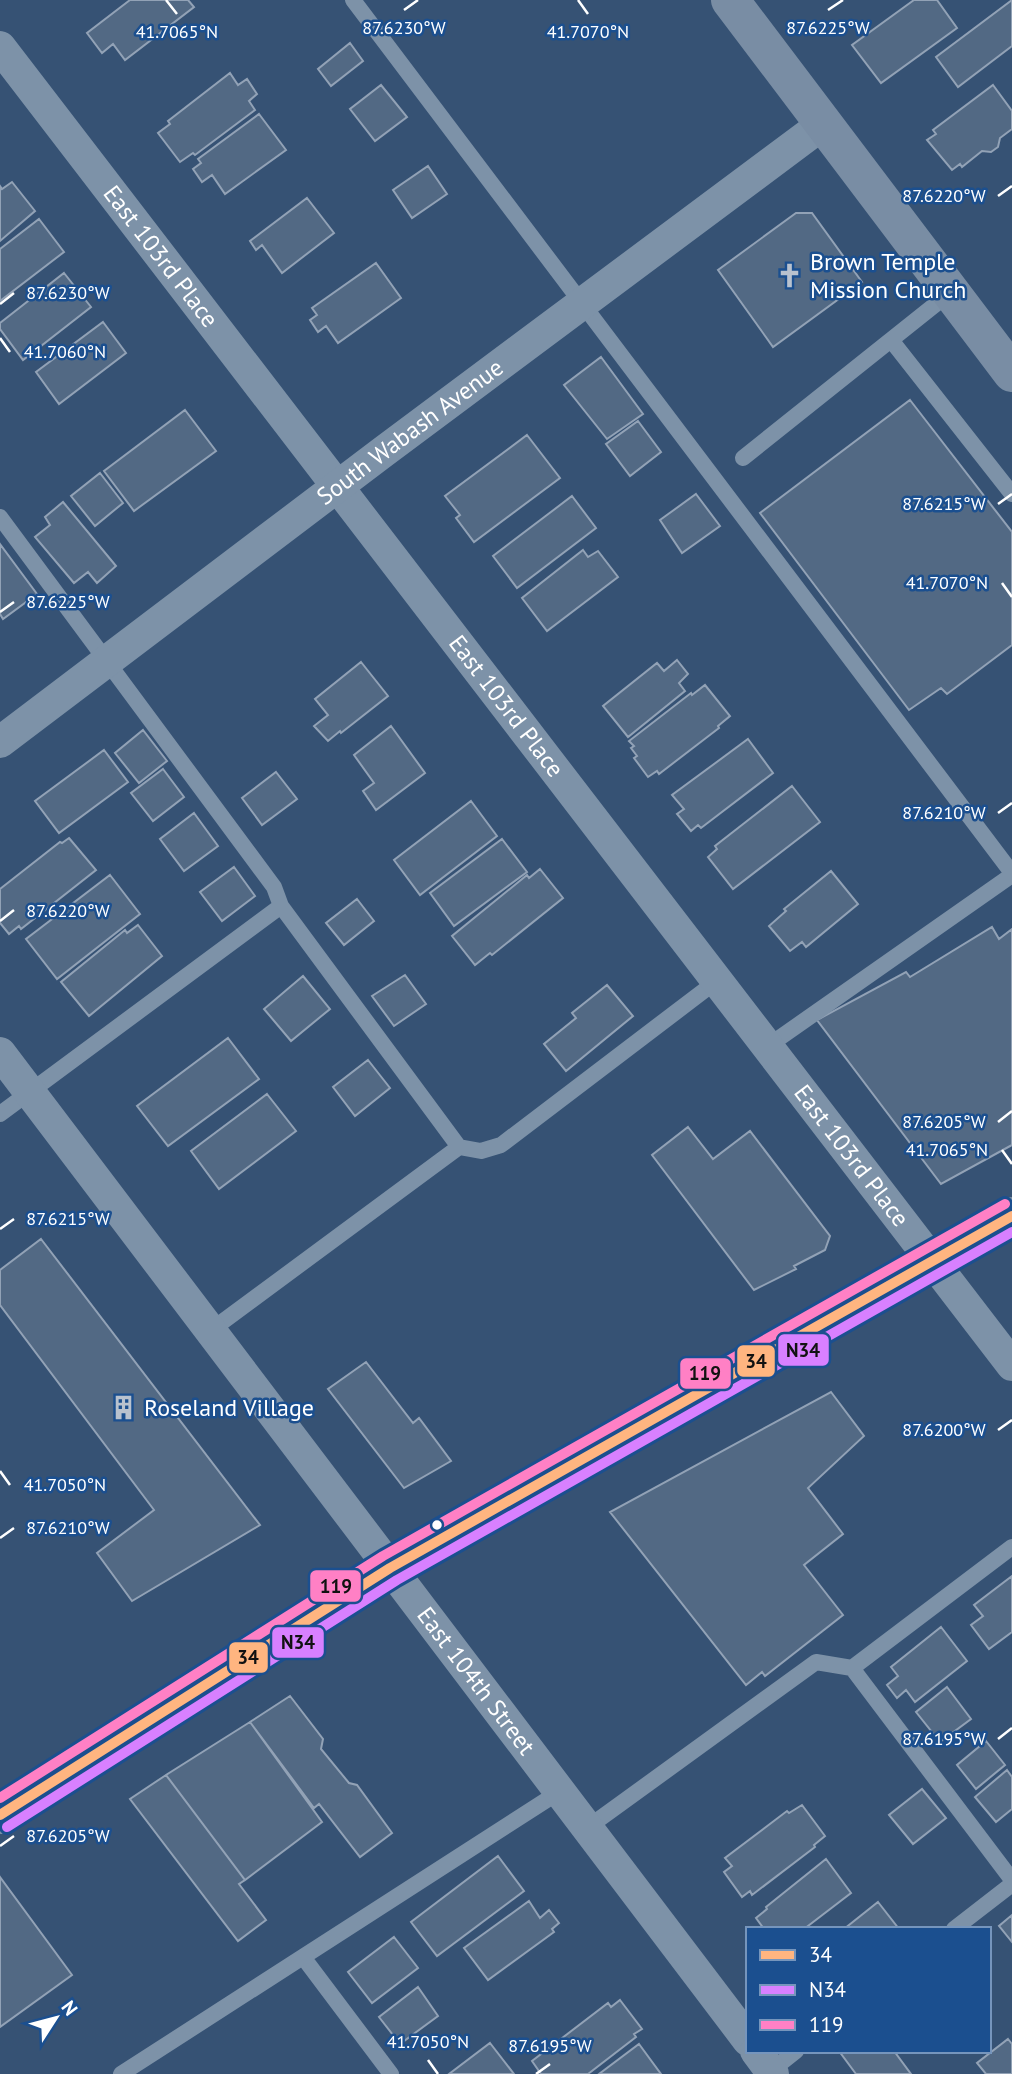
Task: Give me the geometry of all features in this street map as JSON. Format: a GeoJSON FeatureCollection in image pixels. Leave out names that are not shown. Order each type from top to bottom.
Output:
{"type":"FeatureCollection","features":[{"type":"Feature","properties":{"kind":"main road"},"geometry":{"type":"LineString","coordinates":[[730,0],[1012,373]]}},
{"type":"Feature","properties":{"kind":"main road"},"geometry":{"type":"LineString","coordinates":[[0,1815],[390,1568],[1012,1216]]}},
{"type":"Feature","properties":{"kind":"street","name":"East 103rd Place"},"geometry":{"type":"LineString","coordinates":[[0,47],[1012,1365]]}},
{"type":"Feature","properties":{"kind":"street","name":"South Wabash Avenue"},"geometry":{"type":"LineString","coordinates":[[0,742],[337,486],[823,124]]}},
{"type":"Feature","properties":{"kind":"street","name":"East 104th Street"},"geometry":{"type":"LineString","coordinates":[[0,1053],[746,2037]]}},
{"type":"Feature","properties":{"kind":"lane"},"geometry":{"type":"LineString","coordinates":[[353,0],[1012,874],[768,1046]]}},
{"type":"Feature","properties":{"kind":"lane"},"geometry":{"type":"LineString","coordinates":[[743,458],[951,292]]}},
{"type":"Feature","properties":{"kind":"lane"},"geometry":{"type":"LineString","coordinates":[[891,340],[1012,494]]}},
{"type":"Feature","properties":{"kind":"lane"},"geometry":{"type":"LineString","coordinates":[[0,517],[274,887],[281,906],[458,1147],[481,1151],[501,1145],[718,980]]}},
{"type":"Feature","properties":{"kind":"lane"},"geometry":{"type":"LineString","coordinates":[[0,1114],[281,906]]}},
{"type":"Feature","properties":{"kind":"lane"},"geometry":{"type":"LineString","coordinates":[[211,1331],[458,1147]]}},
{"type":"Feature","properties":{"kind":"lane"},"geometry":{"type":"LineString","coordinates":[[852,1668],[1012,1547]]}},
{"type":"Feature","properties":{"kind":"lane"},"geometry":{"type":"LineString","coordinates":[[587,1828],[816,1662],[852,1668],[1012,1882],[956,1927]]}},
{"type":"Feature","properties":{"kind":"lane"},"geometry":{"type":"LineString","coordinates":[[123,2073],[559,1792]]}},
{"type":"Feature","properties":{"kind":"lane"},"geometry":{"type":"LineString","coordinates":[[303,1957],[390,2074]]}},
{"type":"Feature","properties":{"kind":"lane"},"geometry":{"type":"LineString","coordinates":[[767,2067],[792,2053]]}},
{"type":"Feature","properties":{"kind":"building"},"geometry":{"type":"Polygon","coordinates":[[[130,0],[188,0],[194,7],[125,60],[113,44],[102,53],[87,33],[130,0]]]}},
{"type":"Feature","properties":{"kind":"building"},"geometry":{"type":"Polygon","coordinates":[[[914,0],[937,0],[957,28],[881,83],[852,45],[914,0]]]}},
{"type":"Feature","properties":{"kind":"building"},"geometry":{"type":"Polygon","coordinates":[[[1012,0],[1012,46],[958,87],[936,57],[1012,0]]]}},
{"type":"Feature","properties":{"kind":"building"},"geometry":{"type":"Polygon","coordinates":[[[350,43],[363,61],[331,86],[318,69],[350,43]]]}},
{"type":"Feature","properties":{"kind":"building"},"geometry":{"type":"Polygon","coordinates":[[[230,73],[238,85],[247,79],[257,94],[249,101],[255,110],[195,155],[193,153],[180,162],[158,133],[170,124],[168,121],[230,73]]]}},
{"type":"Feature","properties":{"kind":"building"},"geometry":{"type":"Polygon","coordinates":[[[381,85],[407,117],[375,141],[350,109],[381,85]]]}},
{"type":"Feature","properties":{"kind":"building"},"geometry":{"type":"Polygon","coordinates":[[[993,85],[1012,111],[1012,129],[1000,138],[998,147],[991,152],[982,151],[962,167],[960,164],[952,170],[927,140],[936,134],[933,130],[993,85]]]}},
{"type":"Feature","properties":{"kind":"building"},"geometry":{"type":"Polygon","coordinates":[[[259,114],[286,150],[225,194],[212,175],[202,182],[193,169],[201,163],[198,159],[259,114]]]}},
{"type":"Feature","properties":{"kind":"building"},"geometry":{"type":"Polygon","coordinates":[[[428,166],[447,194],[412,218],[393,190],[428,166]]]}},
{"type":"Feature","properties":{"kind":"building"},"geometry":{"type":"Polygon","coordinates":[[[12,182],[35,211],[0,241],[0,186],[2,189],[12,182]]]}},
{"type":"Feature","properties":{"kind":"building"},"geometry":{"type":"Polygon","coordinates":[[[307,198],[334,233],[282,273],[262,245],[256,250],[250,241],[307,198]]]}},
{"type":"Feature","properties":{"kind":"building","name":"Brown Temple Mission Church"},"geometry":{"type":"Polygon","coordinates":[[[796,213],[812,213],[862,282],[773,347],[718,270],[796,213]]]}},
{"type":"Feature","properties":{"kind":"building"},"geometry":{"type":"Polygon","coordinates":[[[39,219],[64,252],[0,301],[0,249],[39,219]]]}},
{"type":"Feature","properties":{"kind":"building"},"geometry":{"type":"Polygon","coordinates":[[[376,263],[401,298],[338,343],[326,326],[318,332],[310,320],[317,315],[312,308],[376,263]]]}},
{"type":"Feature","properties":{"kind":"building"},"geometry":{"type":"Polygon","coordinates":[[[64,273],[91,307],[23,360],[0,329],[0,323],[64,273]]]}},
{"type":"Feature","properties":{"kind":"building"},"geometry":{"type":"Polygon","coordinates":[[[103,322],[126,353],[59,404],[36,372],[103,322]]]}},
{"type":"Feature","properties":{"kind":"building"},"geometry":{"type":"Polygon","coordinates":[[[601,357],[643,414],[607,439],[564,385],[601,357]]]}},
{"type":"Feature","properties":{"kind":"building"},"geometry":{"type":"Polygon","coordinates":[[[910,400],[1012,532],[1012,645],[947,694],[941,688],[909,710],[760,513],[910,400]]]}},
{"type":"Feature","properties":{"kind":"building"},"geometry":{"type":"Polygon","coordinates":[[[185,410],[216,451],[134,511],[104,471],[185,410]]]}},
{"type":"Feature","properties":{"kind":"building"},"geometry":{"type":"Polygon","coordinates":[[[638,421],[661,452],[630,476],[606,444],[638,421]]]}},
{"type":"Feature","properties":{"kind":"building"},"geometry":{"type":"Polygon","coordinates":[[[527,435],[560,478],[474,542],[456,518],[460,515],[445,496],[527,435]]]}},
{"type":"Feature","properties":{"kind":"building"},"geometry":{"type":"Polygon","coordinates":[[[100,473],[123,503],[95,526],[71,496],[100,473]]]}},
{"type":"Feature","properties":{"kind":"building"},"geometry":{"type":"Polygon","coordinates":[[[696,494],[720,526],[682,553],[660,520],[696,494]]]}},
{"type":"Feature","properties":{"kind":"building"},"geometry":{"type":"Polygon","coordinates":[[[572,496],[596,528],[517,588],[493,556],[572,496]]]}},
{"type":"Feature","properties":{"kind":"building"},"geometry":{"type":"Polygon","coordinates":[[[63,502],[116,566],[97,583],[88,572],[74,583],[35,537],[50,525],[45,517],[63,502]]]}},
{"type":"Feature","properties":{"kind":"building"},"geometry":{"type":"Polygon","coordinates":[[[0,544],[37,594],[3,619],[0,614],[0,544]]]}},
{"type":"Feature","properties":{"kind":"building"},"geometry":{"type":"Polygon","coordinates":[[[583,550],[588,557],[598,551],[618,577],[547,631],[522,598],[583,550]]]}},
{"type":"Feature","properties":{"kind":"building"},"geometry":{"type":"Polygon","coordinates":[[[677,660],[688,674],[679,683],[685,691],[628,737],[603,706],[657,663],[664,671],[677,660]]]}},
{"type":"Feature","properties":{"kind":"building"},"geometry":{"type":"Polygon","coordinates":[[[361,662],[388,696],[328,741],[314,726],[328,715],[315,699],[361,662]]]}},
{"type":"Feature","properties":{"kind":"building"},"geometry":{"type":"Polygon","coordinates":[[[705,685],[730,716],[719,728],[659,774],[657,771],[648,777],[634,758],[637,756],[629,741],[705,685]]]}},
{"type":"Feature","properties":{"kind":"building"},"geometry":{"type":"Polygon","coordinates":[[[391,726],[425,773],[376,810],[363,791],[374,783],[354,755],[391,726]]]}},
{"type":"Feature","properties":{"kind":"building"},"geometry":{"type":"Polygon","coordinates":[[[143,730],[167,761],[139,783],[115,753],[143,730]]]}},
{"type":"Feature","properties":{"kind":"building"},"geometry":{"type":"Polygon","coordinates":[[[748,739],[773,773],[701,828],[698,825],[691,831],[677,814],[684,809],[672,795],[748,739]]]}},
{"type":"Feature","properties":{"kind":"building"},"geometry":{"type":"Polygon","coordinates":[[[104,750],[128,782],[59,833],[35,801],[104,750]]]}},
{"type":"Feature","properties":{"kind":"building"},"geometry":{"type":"Polygon","coordinates":[[[163,769],[184,797],[153,821],[131,793],[163,769]]]}},
{"type":"Feature","properties":{"kind":"building"},"geometry":{"type":"Polygon","coordinates":[[[276,772],[297,799],[262,825],[242,798],[276,772]]]}},
{"type":"Feature","properties":{"kind":"building"},"geometry":{"type":"Polygon","coordinates":[[[792,786],[820,822],[733,889],[708,857],[717,849],[715,846],[792,786]]]}},
{"type":"Feature","properties":{"kind":"building"},"geometry":{"type":"Polygon","coordinates":[[[471,801],[497,836],[420,895],[394,860],[471,801]]]}},
{"type":"Feature","properties":{"kind":"building"},"geometry":{"type":"Polygon","coordinates":[[[194,813],[218,846],[184,871],[160,839],[194,813]]]}},
{"type":"Feature","properties":{"kind":"building"},"geometry":{"type":"Polygon","coordinates":[[[69,838],[96,870],[21,929],[19,926],[9,934],[0,923],[0,889],[60,842],[69,838]]]}},
{"type":"Feature","properties":{"kind":"building"},"geometry":{"type":"Polygon","coordinates":[[[502,839],[527,872],[454,926],[430,893],[502,839]]]}},
{"type":"Feature","properties":{"kind":"building"},"geometry":{"type":"Polygon","coordinates":[[[234,867],[255,896],[222,921],[200,892],[234,867]]]}},
{"type":"Feature","properties":{"kind":"building"},"geometry":{"type":"Polygon","coordinates":[[[540,869],[563,898],[492,955],[490,953],[475,965],[452,936],[527,875],[529,878],[540,869]]]}},
{"type":"Feature","properties":{"kind":"building"},"geometry":{"type":"Polygon","coordinates":[[[831,871],[858,904],[806,947],[802,942],[790,951],[769,926],[786,911],[784,909],[831,871]]]}},
{"type":"Feature","properties":{"kind":"building"},"geometry":{"type":"Polygon","coordinates":[[[110,875],[140,914],[57,979],[26,939],[110,875]]]}},
{"type":"Feature","properties":{"kind":"building"},"geometry":{"type":"Polygon","coordinates":[[[357,899],[374,921],[344,945],[326,923],[357,899]]]}},
{"type":"Feature","properties":{"kind":"building"},"geometry":{"type":"Polygon","coordinates":[[[138,925],[162,956],[89,1016],[61,982],[125,930],[127,933],[138,925]]]}},
{"type":"Feature","properties":{"kind":"building"},"geometry":{"type":"Polygon","coordinates":[[[992,927],[999,939],[1012,929],[1012,1145],[941,1184],[817,1020],[906,972],[910,977],[992,927]]]}},
{"type":"Feature","properties":{"kind":"building"},"geometry":{"type":"Polygon","coordinates":[[[405,975],[426,1004],[394,1026],[372,996],[405,975]]]}},
{"type":"Feature","properties":{"kind":"building"},"geometry":{"type":"Polygon","coordinates":[[[303,976],[330,1009],[291,1041],[264,1009],[303,976]]]}},
{"type":"Feature","properties":{"kind":"building"},"geometry":{"type":"Polygon","coordinates":[[[607,985],[633,1016],[566,1071],[544,1044],[576,1018],[572,1013],[607,985]]]}},
{"type":"Feature","properties":{"kind":"building"},"geometry":{"type":"Polygon","coordinates":[[[228,1038],[259,1079],[168,1146],[137,1106],[228,1038]]]}},
{"type":"Feature","properties":{"kind":"building"},"geometry":{"type":"Polygon","coordinates":[[[368,1060],[390,1088],[355,1116],[333,1087],[368,1060]]]}},
{"type":"Feature","properties":{"kind":"building"},"geometry":{"type":"Polygon","coordinates":[[[267,1094],[296,1131],[219,1189],[191,1151],[267,1094]]]}},
{"type":"Feature","properties":{"kind":"building"},"geometry":{"type":"Polygon","coordinates":[[[688,1127],[713,1159],[750,1131],[830,1236],[825,1250],[794,1266],[796,1269],[754,1290],[652,1155],[688,1127]]]}},
{"type":"Feature","properties":{"kind":"building","name":"Roseland Village"},"geometry":{"type":"Polygon","coordinates":[[[41,1239],[260,1525],[132,1601],[97,1553],[154,1510],[0,1305],[0,1270],[41,1239]]]}},
{"type":"Feature","properties":{"kind":"building"},"geometry":{"type":"Polygon","coordinates":[[[366,1362],[413,1423],[419,1418],[451,1461],[404,1488],[328,1389],[366,1362]]]}},
{"type":"Feature","properties":{"kind":"building"},"geometry":{"type":"Polygon","coordinates":[[[831,1392],[864,1436],[808,1488],[843,1534],[804,1565],[843,1615],[765,1676],[762,1672],[746,1685],[610,1512],[831,1392]]]}},
{"type":"Feature","properties":{"kind":"building"},"geometry":{"type":"Polygon","coordinates":[[[1012,1576],[1012,1632],[989,1649],[971,1625],[983,1616],[974,1605],[1012,1576]]]}},
{"type":"Feature","properties":{"kind":"building"},"geometry":{"type":"Polygon","coordinates":[[[941,1627],[967,1661],[915,1702],[906,1690],[897,1698],[887,1685],[898,1676],[891,1667],[941,1627]]]}},
{"type":"Feature","properties":{"kind":"building"},"geometry":{"type":"Polygon","coordinates":[[[947,1687],[971,1719],[940,1742],[916,1712],[947,1687]]]}},
{"type":"Feature","properties":{"kind":"building"},"geometry":{"type":"Polygon","coordinates":[[[290,1696],[323,1739],[321,1749],[349,1783],[357,1785],[392,1833],[360,1857],[319,1804],[314,1808],[250,1722],[290,1696]]]}},
{"type":"Feature","properties":{"kind":"building"},"geometry":{"type":"Polygon","coordinates":[[[250,1722],[322,1822],[245,1880],[166,1775],[250,1722]]]}},
{"type":"Feature","properties":{"kind":"building"},"geometry":{"type":"Polygon","coordinates":[[[986,1741],[1005,1765],[976,1789],[957,1765],[986,1741]]]}},
{"type":"Feature","properties":{"kind":"building"},"geometry":{"type":"Polygon","coordinates":[[[1007,1770],[1012,1777],[1012,1809],[996,1822],[975,1797],[1007,1770]]]}},
{"type":"Feature","properties":{"kind":"building"},"geometry":{"type":"Polygon","coordinates":[[[166,1775],[245,1880],[239,1884],[266,1920],[238,1941],[130,1799],[166,1775]]]}},
{"type":"Feature","properties":{"kind":"building"},"geometry":{"type":"Polygon","coordinates":[[[922,1789],[946,1818],[913,1844],[889,1815],[922,1789]]]}},
{"type":"Feature","properties":{"kind":"building"},"geometry":{"type":"Polygon","coordinates":[[[802,1805],[825,1836],[815,1847],[752,1895],[750,1891],[742,1897],[724,1872],[732,1866],[725,1858],[787,1811],[789,1813],[802,1805]]]}},
{"type":"Feature","properties":{"kind":"building"},"geometry":{"type":"Polygon","coordinates":[[[498,1856],[524,1891],[437,1956],[411,1922],[498,1856]]]}},
{"type":"Feature","properties":{"kind":"building"},"geometry":{"type":"Polygon","coordinates":[[[826,1859],[851,1893],[807,1927],[763,1927],[756,1918],[826,1859]]]}},
{"type":"Feature","properties":{"kind":"building"},"geometry":{"type":"Polygon","coordinates":[[[0,1877],[72,1975],[0,2027],[0,1877]]]}},
{"type":"Feature","properties":{"kind":"building"},"geometry":{"type":"Polygon","coordinates":[[[529,1901],[540,1918],[549,1910],[559,1923],[552,1929],[554,1932],[488,1980],[464,1948],[529,1901]]]}},
{"type":"Feature","properties":{"kind":"building"},"geometry":{"type":"Polygon","coordinates":[[[878,1902],[897,1927],[847,1927],[878,1902]]]}},
{"type":"Feature","properties":{"kind":"building"},"geometry":{"type":"Polygon","coordinates":[[[1012,1915],[1012,1942],[999,1926],[1012,1915]]]}},
{"type":"Feature","properties":{"kind":"building"},"geometry":{"type":"Polygon","coordinates":[[[394,1937],[418,1968],[372,2003],[348,1972],[394,1937]]]}},
{"type":"Feature","properties":{"kind":"building"},"geometry":{"type":"Polygon","coordinates":[[[418,1987],[438,2016],[400,2044],[379,2017],[418,1987]]]}},
{"type":"Feature","properties":{"kind":"building"},"geometry":{"type":"Polygon","coordinates":[[[620,2000],[642,2029],[634,2034],[636,2037],[588,2074],[541,2074],[532,2061],[608,2003],[611,2007],[620,2000]]]}},
{"type":"Feature","properties":{"kind":"building"},"geometry":{"type":"Polygon","coordinates":[[[1008,2039],[1012,2044],[1012,2074],[986,2074],[977,2063],[1008,2039]]]}},
{"type":"Feature","properties":{"kind":"building"},"geometry":{"type":"Polygon","coordinates":[[[490,2043],[514,2074],[449,2074],[490,2043]]]}},
{"type":"Feature","properties":{"kind":"building"},"geometry":{"type":"Polygon","coordinates":[[[639,2044],[661,2074],[599,2074],[639,2044]]]}},
{"type":"Feature","properties":{"kind":"building"},"geometry":{"type":"Polygon","coordinates":[[[840,2053],[895,2053],[911,2074],[856,2074],[840,2053]]]}},
{"type":"Feature","properties":{"kind":"transit line","name":"119"},"geometry":{"type":"LineString","coordinates":[[0,1798],[383,1556],[1005,1204]]}},
{"type":"Feature","properties":{"kind":"transit line","name":"34"},"geometry":{"type":"LineString","coordinates":[[0,1815],[390,1568],[1012,1216]]}},
{"type":"Feature","properties":{"kind":"transit line","name":"N34"},"geometry":{"type":"LineString","coordinates":[[7,1827],[397,1580],[1012,1232]]}},
{"type":"Feature","properties":{"kind":"place","name":"Brown Temple Mission Church"},"geometry":{"type":"Point","coordinates":[790,276]}},
{"type":"Feature","properties":{"kind":"place","name":"Roseland Village"},"geometry":{"type":"Point","coordinates":[124,1408]}}]}
